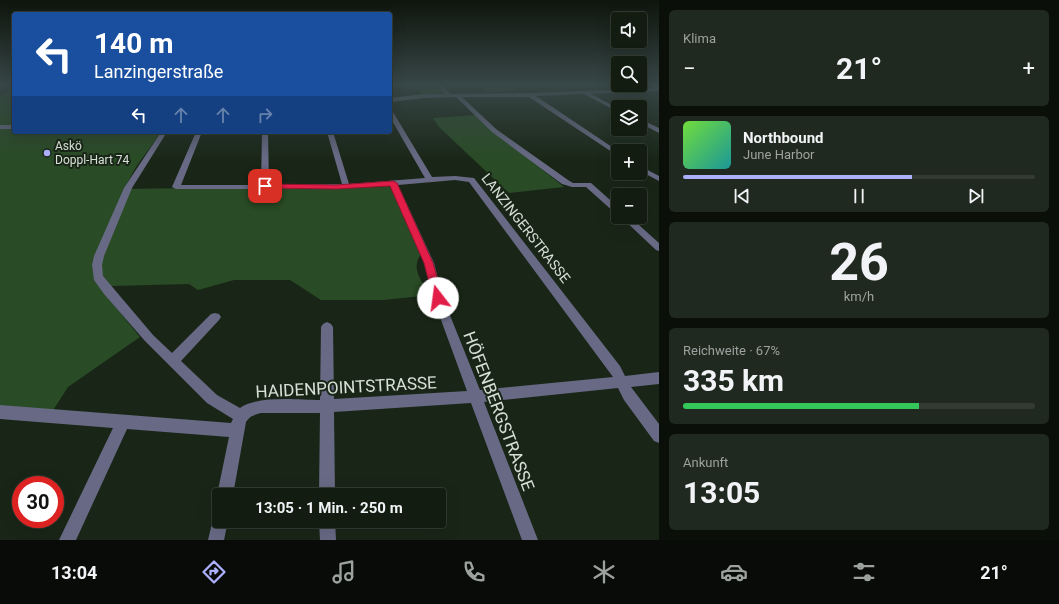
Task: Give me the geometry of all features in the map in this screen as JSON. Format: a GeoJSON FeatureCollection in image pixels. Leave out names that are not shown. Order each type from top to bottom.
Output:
{"type":"FeatureCollection","features":[{"type":"Feature","properties":{"kind":"street"},"geometry":{"type":"LineString","coordinates":[[472,109],[494,129],[537,163],[569,184],[588,185],[611,205]]}},
{"type":"Feature","properties":{"kind":"street"},"geometry":{"type":"LineString","coordinates":[[551,109],[611,149]]}},
{"type":"Feature","properties":{"kind":"street"},"geometry":{"type":"LineString","coordinates":[[392,115],[430,180]]}},
{"type":"Feature","properties":{"kind":"street"},"geometry":{"type":"LineString","coordinates":[[647,124],[659,130]]}},
{"type":"Feature","properties":{"kind":"street"},"geometry":{"type":"LineString","coordinates":[[0,127],[12,127]]}},
{"type":"Feature","properties":{"kind":"street"},"geometry":{"type":"LineString","coordinates":[[163,134],[128,188],[111,224],[99,256],[97,265],[98,277],[108,291],[150,338],[212,399],[242,416]]}},
{"type":"Feature","properties":{"kind":"street","name":"LANZINGERSTRASSE"},"geometry":{"type":"LineString","coordinates":[[198,134],[176,186],[346,186],[463,178],[474,182],[616,370],[629,396],[659,436]]}},
{"type":"Feature","properties":{"kind":"street"},"geometry":{"type":"LineString","coordinates":[[265,134],[265,186]]}},
{"type":"Feature","properties":{"kind":"street"},"geometry":{"type":"LineString","coordinates":[[331,134],[346,186]]}},
{"type":"Feature","properties":{"kind":"street"},"geometry":{"type":"LineString","coordinates":[[647,172],[659,179]]}},
{"type":"Feature","properties":{"kind":"street","name":"HÖFENBERGSTRASSE"},"geometry":{"type":"LineString","coordinates":[[393,183],[429,263],[438,298],[530,540]]}},
{"type":"Feature","properties":{"kind":"street"},"geometry":{"type":"LineString","coordinates":[[633,224],[659,248]]}},
{"type":"Feature","properties":{"kind":"street"},"geometry":{"type":"LineString","coordinates":[[173,360],[215,317]]}},
{"type":"Feature","properties":{"kind":"street"},"geometry":{"type":"LineString","coordinates":[[327,327],[327,488]]}},
{"type":"Feature","properties":{"kind":"street","name":"HAIDENPOINTSTRASSE"},"geometry":{"type":"LineString","coordinates":[[226,488],[237,431],[242,416],[250,409],[261,407],[326,406],[475,397],[659,378]]}},
{"type":"Feature","properties":{"kind":"street"},"geometry":{"type":"LineString","coordinates":[[0,412],[237,431]]}},
{"type":"Feature","properties":{"kind":"street"},"geometry":{"type":"LineString","coordinates":[[67,540],[123,423]]}},
{"type":"Feature","properties":{"kind":"street"},"geometry":{"type":"LineString","coordinates":[[216,540],[219,528]]}},
{"type":"Feature","properties":{"kind":"street"},"geometry":{"type":"LineString","coordinates":[[327,528],[328,540]]}},
{"type":"Feature","properties":{"kind":"green space"},"geometry":{"type":"Polygon","coordinates":[[[0,109],[12,109],[12,126],[0,126],[0,109]]]}},
{"type":"Feature","properties":{"kind":"green space"},"geometry":{"type":"Polygon","coordinates":[[[475,115],[564,187],[509,193],[439,127],[433,118],[475,115]]]}},
{"type":"Feature","properties":{"kind":"green space"},"geometry":{"type":"Polygon","coordinates":[[[0,128],[12,128],[12,134],[160,134],[136,167],[124,189],[385,185],[392,188],[421,254],[417,265],[419,276],[432,295],[383,300],[321,300],[290,280],[234,280],[198,290],[189,284],[112,286],[103,292],[140,337],[68,387],[52,412],[0,407],[0,128]]]}},
{"type":"Feature","properties":{"kind":"place","name":"Askö Doppl-Hart 74"},"geometry":{"type":"Point","coordinates":[47,153]}},
{"type":"Feature","properties":{"kind":"route"},"geometry":{"type":"LineString","coordinates":[[265,186],[336,187],[393,183],[429,263],[438,298]]}}]}
